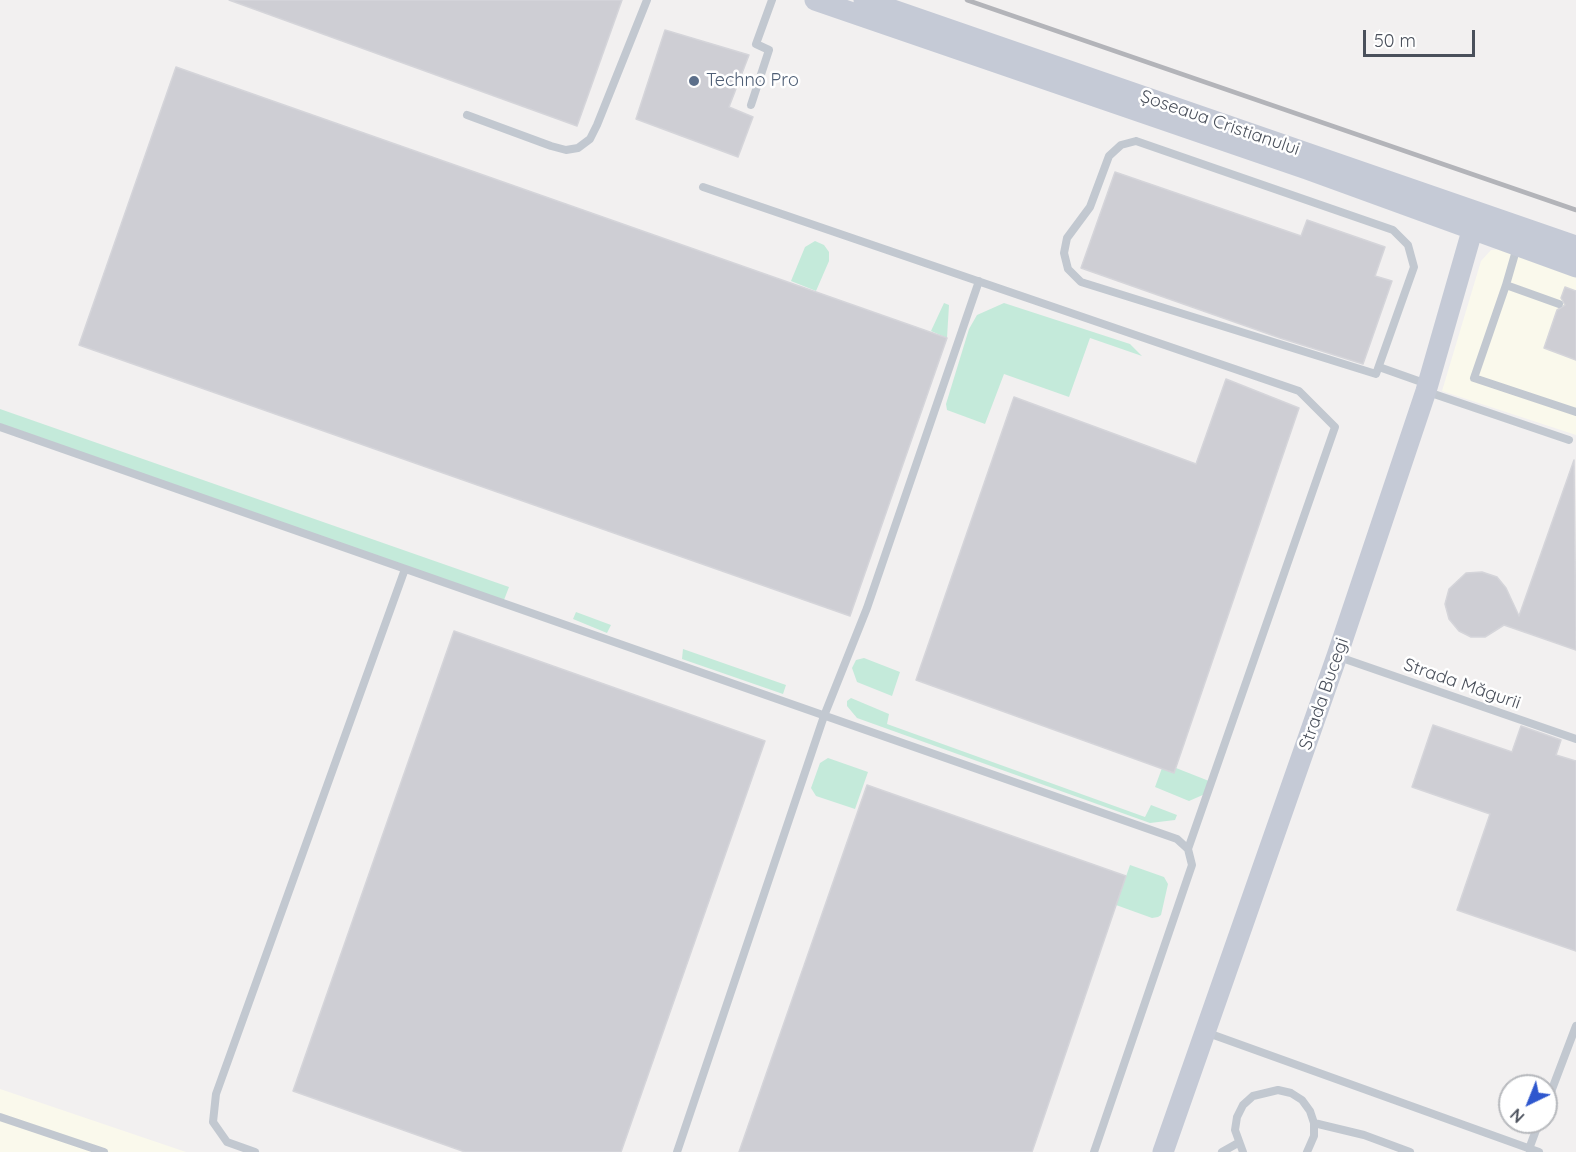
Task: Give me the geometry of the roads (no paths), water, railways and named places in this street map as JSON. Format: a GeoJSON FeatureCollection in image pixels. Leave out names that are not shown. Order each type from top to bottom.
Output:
{"type":"FeatureCollection","features":[{"type":"Feature","properties":{"kind":"main road","name":"Șoseaua Cristianului"},"geometry":{"type":"LineString","coordinates":[[815,0],[1298,165],[1472,231],[1576,267]]}},
{"type":"Feature","properties":{"kind":"main road","name":"Șoseaua Cristianului"},"geometry":{"type":"LineString","coordinates":[[864,0],[1576,246]]}},
{"type":"Feature","properties":{"kind":"main road","name":"Șoseaua Cristianului"},"geometry":{"type":"LineString","coordinates":[[1472,231],[1481,223],[1576,258]]}},
{"type":"Feature","properties":{"kind":"main road","name":"Strada Bucegi"},"geometry":{"type":"LineString","coordinates":[[1163,1152],[1337,656],[1427,388],[1472,231]]}},
{"type":"Feature","properties":{"kind":"lane"},"geometry":{"type":"LineString","coordinates":[[466,115],[551,146],[567,150],[578,148],[590,139],[597,125],[647,0]]}},
{"type":"Feature","properties":{"kind":"lane"},"geometry":{"type":"LineString","coordinates":[[751,105],[769,50],[756,44],[772,0]]}},
{"type":"Feature","properties":{"kind":"lane"},"geometry":{"type":"LineString","coordinates":[[1136,141],[1393,230],[1408,245],[1414,267],[1379,367],[1376,374],[1081,282],[1068,269],[1064,253],[1067,238],[1090,207],[1109,156],[1121,145],[1136,141]]}},
{"type":"Feature","properties":{"kind":"lane"},"geometry":{"type":"LineString","coordinates":[[703,187],[1299,391],[1335,427],[1188,849],[1192,865],[1094,1152]]}},
{"type":"Feature","properties":{"kind":"lane"},"geometry":{"type":"LineString","coordinates":[[1517,247],[1474,378],[1576,412]]}},
{"type":"Feature","properties":{"kind":"lane"},"geometry":{"type":"LineString","coordinates":[[677,1152],[824,716],[867,608],[979,281]]}},
{"type":"Feature","properties":{"kind":"lane"},"geometry":{"type":"LineString","coordinates":[[1506,285],[1559,304]]}},
{"type":"Feature","properties":{"kind":"lane"},"geometry":{"type":"LineString","coordinates":[[1379,367],[1427,388],[1569,440]]}},
{"type":"Feature","properties":{"kind":"lane"},"geometry":{"type":"LineString","coordinates":[[0,427],[1177,839],[1188,849]]}},
{"type":"Feature","properties":{"kind":"lane"},"geometry":{"type":"LineString","coordinates":[[255,1152],[227,1142],[213,1122],[216,1094],[405,569]]}},
{"type":"Feature","properties":{"kind":"lane","name":"Strada Măgurii"},"geometry":{"type":"LineString","coordinates":[[1337,656],[1576,739]]}},
{"type":"Feature","properties":{"kind":"lane"},"geometry":{"type":"LineString","coordinates":[[1558,1074],[1576,1026]]}},
{"type":"Feature","properties":{"kind":"lane"},"geometry":{"type":"LineString","coordinates":[[1206,1033],[1539,1152]]}},
{"type":"Feature","properties":{"kind":"lane"},"geometry":{"type":"LineString","coordinates":[[1243,1152],[1238,1143],[1236,1123],[1243,1105],[1253,1096],[1265,1091],[1278,1090],[1291,1093],[1302,1100],[1314,1123],[1314,1136],[1307,1152]]}},
{"type":"Feature","properties":{"kind":"lane"},"geometry":{"type":"LineString","coordinates":[[0,1117],[104,1152]]}},
{"type":"Feature","properties":{"kind":"lane"},"geometry":{"type":"LineString","coordinates":[[1314,1123],[1364,1135],[1410,1152]]}},
{"type":"Feature","properties":{"kind":"lane"},"geometry":{"type":"LineString","coordinates":[[1529,1149],[1535,1134]]}},
{"type":"Feature","properties":{"kind":"lane"},"geometry":{"type":"LineString","coordinates":[[1222,1152],[1238,1143]]}},
{"type":"Feature","properties":{"kind":"railway"},"geometry":{"type":"LineString","coordinates":[[967,0],[1576,210]]}},
{"type":"Feature","properties":{"kind":"place","name":"Techno Pro"},"geometry":{"type":"Point","coordinates":[694,81]}}]}
